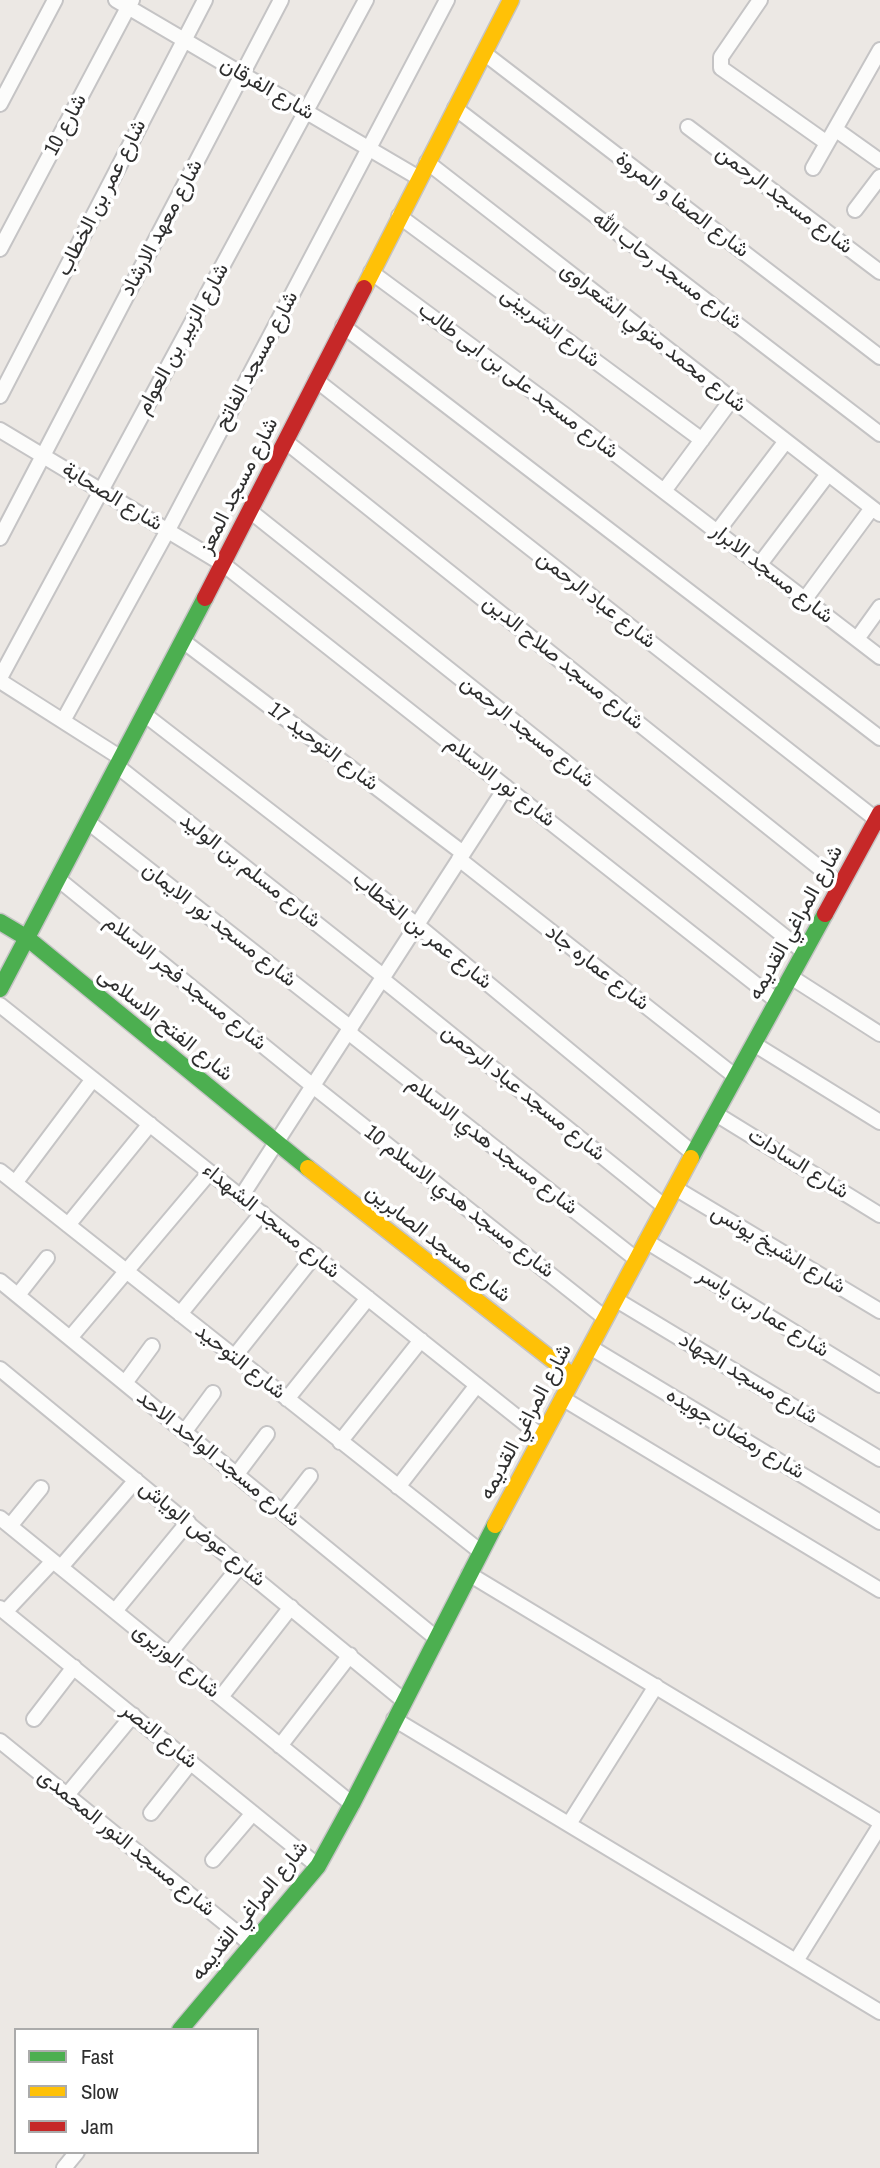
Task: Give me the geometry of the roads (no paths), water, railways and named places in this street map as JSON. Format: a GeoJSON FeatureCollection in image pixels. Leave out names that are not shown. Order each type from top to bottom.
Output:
{"type":"FeatureCollection","features":[{"type":"Feature","properties":{"kind":"street"},"geometry":{"type":"LineString","coordinates":[[0,104],[55,0]]}},
{"type":"Feature","properties":{"kind":"street","name":"شارع عمر بن الخطاب"},"geometry":{"type":"LineString","coordinates":[[0,396],[205,0]]}},
{"type":"Feature","properties":{"kind":"street","name":"شارع معهد الارشاد"},"geometry":{"type":"LineString","coordinates":[[0,538],[281,0]]}},
{"type":"Feature","properties":{"kind":"street","name":"شارع الزبير بن العوام"},"geometry":{"type":"LineString","coordinates":[[0,680],[366,0]]}},
{"type":"Feature","properties":{"kind":"street","name":"شارع مسجد الفاتح"},"geometry":{"type":"LineString","coordinates":[[64,721],[168,530],[447,0]]}},
{"type":"Feature","properties":{"kind":"street","name":"شارع مسجد المعز"},"geometry":{"type":"LineString","coordinates":[[0,989],[223,564],[511,0]]}},
{"type":"Feature","properties":{"kind":"street"},"geometry":{"type":"LineString","coordinates":[[760,0],[721,57],[721,68],[827,143]]}},
{"type":"Feature","properties":{"kind":"street","name":"شارع الفرقان"},"geometry":{"type":"LineString","coordinates":[[125,2],[183,41],[419,178]]}},
{"type":"Feature","properties":{"kind":"street","name":"شارع 10"},"geometry":{"type":"LineString","coordinates":[[0,249],[125,2]]}},
{"type":"Feature","properties":{"kind":"street"},"geometry":{"type":"LineString","coordinates":[[813,168],[880,50]]}},
{"type":"Feature","properties":{"kind":"street","name":"شارع الصفا و المروة"},"geometry":{"type":"LineString","coordinates":[[484,53],[880,357]]}},
{"type":"Feature","properties":{"kind":"street","name":"شارع مسجد رحاب الله"},"geometry":{"type":"LineString","coordinates":[[455,108],[880,434]]}},
{"type":"Feature","properties":{"kind":"street","name":"شارع مسجد الرحمن"},"geometry":{"type":"LineString","coordinates":[[688,127],[880,272]]}},
{"type":"Feature","properties":{"kind":"street"},"geometry":{"type":"LineString","coordinates":[[835,129],[880,161]]}},
{"type":"Feature","properties":{"kind":"street","name":"شارع محمد متولي الشعراوى"},"geometry":{"type":"LineString","coordinates":[[427,162],[876,511]]}},
{"type":"Feature","properties":{"kind":"street"},"geometry":{"type":"LineString","coordinates":[[855,210],[880,177]]}},
{"type":"Feature","properties":{"kind":"street","name":"شارع الشربينى"},"geometry":{"type":"LineString","coordinates":[[399,216],[702,440]]}},
{"type":"Feature","properties":{"kind":"street","name":"شارع مسجد على بن ابى طالب"},"geometry":{"type":"LineString","coordinates":[[371,272],[566,415],[664,491]]}},
{"type":"Feature","properties":{"kind":"street"},"geometry":{"type":"LineString","coordinates":[[343,326],[880,738]]}},
{"type":"Feature","properties":{"kind":"street","name":"شارع عباد الرحمن"},"geometry":{"type":"LineString","coordinates":[[316,380],[878,816]]}},
{"type":"Feature","properties":{"kind":"street"},"geometry":{"type":"LineString","coordinates":[[664,491],[732,399]]}},
{"type":"Feature","properties":{"kind":"street","name":"شارع الصحابة"},"geometry":{"type":"LineString","coordinates":[[0,430],[223,564]]}},
{"type":"Feature","properties":{"kind":"street","name":"شارع مسجد صلاح الدين"},"geometry":{"type":"LineString","coordinates":[[285,441],[841,886]]}},
{"type":"Feature","properties":{"kind":"street"},"geometry":{"type":"LineString","coordinates":[[717,532],[786,441]]}},
{"type":"Feature","properties":{"kind":"street"},"geometry":{"type":"LineString","coordinates":[[760,564],[828,474]]}},
{"type":"Feature","properties":{"kind":"street","name":"شارع مسجد الابرار"},"geometry":{"type":"LineString","coordinates":[[664,491],[880,657]]}},
{"type":"Feature","properties":{"kind":"street","name":"شارع مسجد الرحمن"},"geometry":{"type":"LineString","coordinates":[[250,511],[804,952]]}},
{"type":"Feature","properties":{"kind":"street"},"geometry":{"type":"LineString","coordinates":[[805,599],[876,511]]}},
{"type":"Feature","properties":{"kind":"street","name":"شارع نور الاسلام"},"geometry":{"type":"LineString","coordinates":[[223,564],[778,1001]]}},
{"type":"Feature","properties":{"kind":"street"},"geometry":{"type":"LineString","coordinates":[[857,639],[880,607]]}},
{"type":"Feature","properties":{"kind":"street","name":"شارع التوحيد 17"},"geometry":{"type":"LineString","coordinates":[[183,641],[461,856]]}},
{"type":"Feature","properties":{"kind":"street","name":"شارع مسلم بن الوليد"},"geometry":{"type":"LineString","coordinates":[[0,680],[64,721],[119,762],[382,978]]}},
{"type":"Feature","properties":{"kind":"street","name":"شارع عمر بن الخطاب"},"geometry":{"type":"LineString","coordinates":[[144,714],[417,925],[694,1154]]}},
{"type":"Feature","properties":{"kind":"street"},"geometry":{"type":"LineString","coordinates":[[242,1197],[506,787]]}},
{"type":"Feature","properties":{"kind":"street","name":"شارع المراغي القديمه"},"geometry":{"type":"LineString","coordinates":[[182,2028],[318,1866],[636,1259],[878,816]]}},
{"type":"Feature","properties":{"kind":"street","name":"شارع مسجد نور الايمان"},"geometry":{"type":"LineString","coordinates":[[88,822],[349,1030]]}},
{"type":"Feature","properties":{"kind":"street","name":"شارع عماره جاد"},"geometry":{"type":"LineString","coordinates":[[461,856],[736,1077]]}},
{"type":"Feature","properties":{"kind":"street","name":"شارع مسجد فجر الاسلام"},"geometry":{"type":"LineString","coordinates":[[58,879],[313,1086]]}},
{"type":"Feature","properties":{"kind":"street","name":"شارع الفتح الاسلامى"},"geometry":{"type":"LineString","coordinates":[[0,922],[27,938],[276,1143]]}},
{"type":"Feature","properties":{"kind":"street"},"geometry":{"type":"LineString","coordinates":[[791,977],[880,1034]]}},
{"type":"Feature","properties":{"kind":"street","name":"شارع مسجد عباد الرحمن"},"geometry":{"type":"LineString","coordinates":[[382,978],[664,1207]]}},
{"type":"Feature","properties":{"kind":"street","name":"شارع مسجد الشهداء"},"geometry":{"type":"LineString","coordinates":[[0,1005],[542,1437]]}},
{"type":"Feature","properties":{"kind":"street","name":"شارع مسجد هدي الاسلام"},"geometry":{"type":"LineString","coordinates":[[349,1030],[636,1259]]}},
{"type":"Feature","properties":{"kind":"street"},"geometry":{"type":"LineString","coordinates":[[754,1044],[880,1122]]}},
{"type":"Feature","properties":{"kind":"street"},"geometry":{"type":"LineString","coordinates":[[15,1183],[93,1079]]}},
{"type":"Feature","properties":{"kind":"street","name":"شارع مسجد هدي الاسلام 10"},"geometry":{"type":"LineString","coordinates":[[313,1086],[605,1318]]}},
{"type":"Feature","properties":{"kind":"street","name":"شارع السادات"},"geometry":{"type":"LineString","coordinates":[[716,1114],[880,1215]]}},
{"type":"Feature","properties":{"kind":"street"},"geometry":{"type":"LineString","coordinates":[[68,1225],[150,1124]]}},
{"type":"Feature","properties":{"kind":"street","name":"شارع مسجد الصابرين"},"geometry":{"type":"LineString","coordinates":[[276,1143],[574,1377]]}},
{"type":"Feature","properties":{"kind":"street","name":"شارع التوحيد"},"geometry":{"type":"LineString","coordinates":[[0,1171],[481,1552]]}},
{"type":"Feature","properties":{"kind":"street"},"geometry":{"type":"LineString","coordinates":[[70,1338],[210,1172]]}},
{"type":"Feature","properties":{"kind":"street","name":"شارع الشيخ يونس"},"geometry":{"type":"LineString","coordinates":[[675,1188],[880,1311]]}},
{"type":"Feature","properties":{"kind":"street"},"geometry":{"type":"LineString","coordinates":[[180,1314],[262,1213]]}},
{"type":"Feature","properties":{"kind":"street","name":"شارع عمار بن ياسر"},"geometry":{"type":"LineString","coordinates":[[646,1241],[880,1385]]}},
{"type":"Feature","properties":{"kind":"street"},"geometry":{"type":"LineString","coordinates":[[234,1357],[315,1255]]}},
{"type":"Feature","properties":{"kind":"street"},"geometry":{"type":"LineString","coordinates":[[18,1295],[47,1258]]}},
{"type":"Feature","properties":{"kind":"street","name":"شارع مسجد الواحد الاحد"},"geometry":{"type":"LineString","coordinates":[[0,1280],[436,1638]]}},
{"type":"Feature","properties":{"kind":"street"},"geometry":{"type":"LineString","coordinates":[[288,1399],[368,1298]]}},
{"type":"Feature","properties":{"kind":"street","name":"شارع مسجد الجهاد"},"geometry":{"type":"LineString","coordinates":[[615,1299],[880,1459]]}},
{"type":"Feature","properties":{"kind":"street"},"geometry":{"type":"LineString","coordinates":[[341,1441],[421,1340]]}},
{"type":"Feature","properties":{"kind":"street"},"geometry":{"type":"LineString","coordinates":[[125,1383],[152,1346]]}},
{"type":"Feature","properties":{"kind":"street","name":"شارع رمضان جويده"},"geometry":{"type":"LineString","coordinates":[[590,1347],[880,1522]]}},
{"type":"Feature","properties":{"kind":"street","name":"شارع عوض الوياش"},"geometry":{"type":"LineString","coordinates":[[0,1369],[404,1700]]}},
{"type":"Feature","properties":{"kind":"street"},"geometry":{"type":"LineString","coordinates":[[398,1487],[477,1385]]}},
{"type":"Feature","properties":{"kind":"street"},"geometry":{"type":"LineString","coordinates":[[185,1431],[213,1393]]}},
{"type":"Feature","properties":{"kind":"street"},"geometry":{"type":"LineString","coordinates":[[562,1398],[880,1590]]}},
{"type":"Feature","properties":{"kind":"street"},"geometry":{"type":"LineString","coordinates":[[237,1474],[267,1434]]}},
{"type":"Feature","properties":{"kind":"street"},"geometry":{"type":"LineString","coordinates":[[283,1511],[310,1476]]}},
{"type":"Feature","properties":{"kind":"street"},"geometry":{"type":"LineString","coordinates":[[3,1610],[57,1564],[136,1480]]}},
{"type":"Feature","properties":{"kind":"street"},"geometry":{"type":"LineString","coordinates":[[5,1522],[41,1488]]}},
{"type":"Feature","properties":{"kind":"street","name":"شارع الوزيرى"},"geometry":{"type":"LineString","coordinates":[[5,1522],[352,1804]]}},
{"type":"Feature","properties":{"kind":"street"},"geometry":{"type":"LineString","coordinates":[[115,1611],[188,1522]]}},
{"type":"Feature","properties":{"kind":"street"},"geometry":{"type":"LineString","coordinates":[[169,1654],[240,1566]]}},
{"type":"Feature","properties":{"kind":"street"},"geometry":{"type":"LineString","coordinates":[[469,1574],[880,1824],[796,1961]]}},
{"type":"Feature","properties":{"kind":"street"},"geometry":{"type":"LineString","coordinates":[[220,1697],[290,1607]]}},
{"type":"Feature","properties":{"kind":"street","name":"شارع النصر"},"geometry":{"type":"LineString","coordinates":[[3,1610],[318,1866]]}},
{"type":"Feature","properties":{"kind":"street"},"geometry":{"type":"LineString","coordinates":[[280,1746],[349,1655]]}},
{"type":"Feature","properties":{"kind":"street"},"geometry":{"type":"LineString","coordinates":[[34,1719],[74,1667]]}},
{"type":"Feature","properties":{"kind":"street"},"geometry":{"type":"LineString","coordinates":[[569,1824],[656,1686]]}},
{"type":"Feature","properties":{"kind":"street"},"geometry":{"type":"LineString","coordinates":[[67,1795],[133,1715]]}},
{"type":"Feature","properties":{"kind":"street"},"geometry":{"type":"LineString","coordinates":[[394,1719],[880,2012]]}},
{"type":"Feature","properties":{"kind":"street","name":"شارع مسجد النور المحمدى"},"geometry":{"type":"LineString","coordinates":[[0,1741],[252,1945]]}},
{"type":"Feature","properties":{"kind":"street"},"geometry":{"type":"LineString","coordinates":[[151,1813],[191,1762]]}},
{"type":"Feature","properties":{"kind":"street"},"geometry":{"type":"LineString","coordinates":[[212,1860],[253,1813]]}},
{"type":"Feature","properties":{"kind":"street"},"geometry":{"type":"LineString","coordinates":[[64,2168],[75,2154]]}}]}
